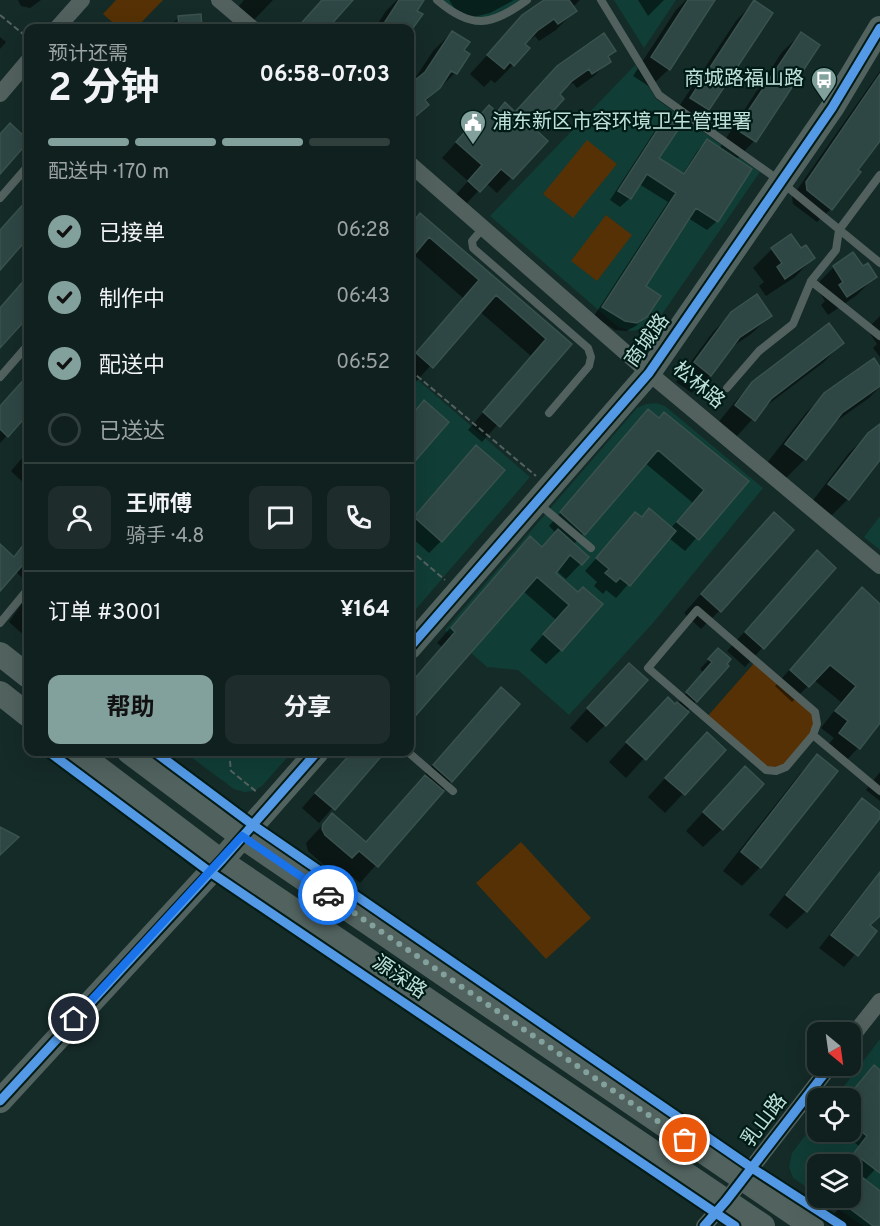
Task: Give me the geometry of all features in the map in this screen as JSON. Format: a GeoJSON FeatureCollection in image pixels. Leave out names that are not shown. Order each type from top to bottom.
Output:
{"type":"FeatureCollection","features":[{"type":"Feature","properties":{"kind":"main road","name":"商城路"},"geometry":{"type":"LineString","coordinates":[[414,642],[649,373],[831,108],[880,28]]}},
{"type":"Feature","properties":{"kind":"main road"},"geometry":{"type":"LineString","coordinates":[[0,654],[24,673]]}},
{"type":"Feature","properties":{"kind":"main road"},"geometry":{"type":"LineString","coordinates":[[2,698],[24,712]]}},
{"type":"Feature","properties":{"kind":"main road","name":"源深路"},"geometry":{"type":"LineString","coordinates":[[81,756],[220,861],[763,1226]]}},
{"type":"Feature","properties":{"kind":"main road","name":"源深路"},"geometry":{"type":"LineString","coordinates":[[134,756],[242,836],[812,1226]]}},
{"type":"Feature","properties":{"kind":"main road"},"geometry":{"type":"LineString","coordinates":[[0,1101],[313,756]]}},
{"type":"Feature","properties":{"kind":"street"},"geometry":{"type":"LineString","coordinates":[[61,24],[82,0]]}},
{"type":"Feature","properties":{"kind":"street"},"geometry":{"type":"LineString","coordinates":[[219,0],[247,24]]}},
{"type":"Feature","properties":{"kind":"street"},"geometry":{"type":"LineString","coordinates":[[0,94],[24,66]]}},
{"type":"Feature","properties":{"kind":"street","name":"松林路"},"geometry":{"type":"LineString","coordinates":[[414,172],[483,228],[649,373],[880,566]]}},
{"type":"Feature","properties":{"kind":"street"},"geometry":{"type":"LineString","coordinates":[[861,1025],[880,1001]]}},
{"type":"Feature","properties":{"kind":"street","name":"乳山路"},"geometry":{"type":"LineString","coordinates":[[704,1226],[823,1076]]}},
{"type":"Feature","properties":{"kind":"lane"},"geometry":{"type":"LineString","coordinates":[[437,0],[452,13],[472,21],[492,20],[507,14],[527,0]]}},
{"type":"Feature","properties":{"kind":"lane"},"geometry":{"type":"LineString","coordinates":[[601,0],[659,95],[780,181],[880,263]]}},
{"type":"Feature","properties":{"kind":"lane"},"geometry":{"type":"LineString","coordinates":[[0,198],[24,171]]}},
{"type":"Feature","properties":{"kind":"lane"},"geometry":{"type":"LineString","coordinates":[[727,388],[759,351],[793,324],[811,281],[836,250],[839,230],[880,175]]}},
{"type":"Feature","properties":{"kind":"lane"},"geometry":{"type":"LineString","coordinates":[[483,228],[472,241],[473,248],[588,348],[591,357],[589,366],[549,413]]}},
{"type":"Feature","properties":{"kind":"lane"},"geometry":{"type":"LineString","coordinates":[[811,281],[880,336]]}},
{"type":"Feature","properties":{"kind":"lane"},"geometry":{"type":"LineString","coordinates":[[0,377],[24,350]]}},
{"type":"Feature","properties":{"kind":"lane"},"geometry":{"type":"LineString","coordinates":[[543,494],[591,548]]}},
{"type":"Feature","properties":{"kind":"lane"},"geometry":{"type":"LineString","coordinates":[[0,622],[24,594]]}},
{"type":"Feature","properties":{"kind":"lane"},"geometry":{"type":"LineString","coordinates":[[698,610],[814,712],[817,724],[813,735],[786,767],[776,771],[766,770],[648,668],[698,610]]}},
{"type":"Feature","properties":{"kind":"lane"},"geometry":{"type":"LineString","coordinates":[[813,735],[880,791]]}},
{"type":"Feature","properties":{"kind":"lane"},"geometry":{"type":"LineString","coordinates":[[413,756],[453,791]]}},
{"type":"Feature","properties":{"kind":"path"},"geometry":{"type":"LineString","coordinates":[[0,15],[24,35]]}},
{"type":"Feature","properties":{"kind":"path"},"geometry":{"type":"LineString","coordinates":[[414,374],[543,494]]}},
{"type":"Feature","properties":{"kind":"path"},"geometry":{"type":"LineString","coordinates":[[414,553],[458,591]]}},
{"type":"Feature","properties":{"kind":"path"},"geometry":{"type":"LineString","coordinates":[[229,756],[231,771],[271,803]]}},
{"type":"Feature","properties":{"kind":"shaded area"},"geometry":{"type":"Polygon","coordinates":[[[116,0],[163,0],[140,24],[114,24],[103,14],[116,0]]]}},
{"type":"Feature","properties":{"kind":"shaded area"},"geometry":{"type":"Polygon","coordinates":[[[437,0],[527,0],[507,14],[472,21],[437,0]]]}},
{"type":"Feature","properties":{"kind":"shaded area"},"geometry":{"type":"Polygon","coordinates":[[[614,0],[676,0],[644,48],[614,0]]]}},
{"type":"Feature","properties":{"kind":"shaded area"},"geometry":{"type":"Polygon","coordinates":[[[635,65],[656,99],[760,172],[658,320],[646,328],[632,331],[618,327],[490,216],[635,65]]]}},
{"type":"Feature","properties":{"kind":"shaded area"},"geometry":{"type":"Polygon","coordinates":[[[587,140],[617,164],[573,218],[543,194],[587,140]]]}},
{"type":"Feature","properties":{"kind":"shaded area"},"geometry":{"type":"Polygon","coordinates":[[[606,215],[632,235],[597,281],[571,261],[606,215]]]}},
{"type":"Feature","properties":{"kind":"shaded area"},"geometry":{"type":"Polygon","coordinates":[[[414,376],[530,477],[414,611],[414,376]]]}},
{"type":"Feature","properties":{"kind":"shaded area"},"geometry":{"type":"Polygon","coordinates":[[[656,403],[665,406],[763,488],[653,623],[569,715],[518,670],[487,667],[445,630],[637,408],[656,403]]]}},
{"type":"Feature","properties":{"kind":"shaded area"},"geometry":{"type":"Polygon","coordinates":[[[880,516],[880,550],[864,537],[880,516]]]}},
{"type":"Feature","properties":{"kind":"shaded area"},"geometry":{"type":"Polygon","coordinates":[[[756,661],[815,712],[817,724],[786,767],[766,770],[706,718],[756,661]]]}},
{"type":"Feature","properties":{"kind":"shaded area"},"geometry":{"type":"Polygon","coordinates":[[[189,756],[288,756],[262,786],[254,791],[244,792],[234,789],[189,756]]]}},
{"type":"Feature","properties":{"kind":"shaded area"},"geometry":{"type":"Polygon","coordinates":[[[521,842],[591,918],[546,959],[476,883],[521,842]]]}},
{"type":"Feature","properties":{"kind":"shaded area"},"geometry":{"type":"Polygon","coordinates":[[[880,1039],[880,1226],[863,1226],[837,1208],[861,1208],[861,1154],[807,1154],[807,1187],[793,1178],[789,1167],[792,1153],[807,1133],[807,1142],[861,1142],[861,1088],[843,1088],[852,1076],[861,1076],[861,1064],[880,1039]]]}},
{"type":"Feature","properties":{"kind":"building"},"geometry":{"type":"Polygon","coordinates":[[[322,0],[353,0],[332,24],[301,24],[322,0]]]}},
{"type":"Feature","properties":{"kind":"building"},"geometry":{"type":"Polygon","coordinates":[[[399,0],[424,0],[417,11],[423,14],[414,27],[414,24],[384,24],[399,0]]]}},
{"type":"Feature","properties":{"kind":"building"},"geometry":{"type":"Polygon","coordinates":[[[544,0],[569,0],[577,11],[558,24],[554,19],[537,31],[525,44],[530,48],[514,66],[510,62],[504,69],[487,55],[522,15],[544,0]]]}},
{"type":"Feature","properties":{"kind":"building"},"geometry":{"type":"Polygon","coordinates":[[[688,0],[715,0],[670,70],[651,57],[688,0]]]}},
{"type":"Feature","properties":{"kind":"building"},"geometry":{"type":"Polygon","coordinates":[[[754,0],[773,13],[709,110],[690,98],[754,0]]]}},
{"type":"Feature","properties":{"kind":"building"},"geometry":{"type":"Polygon","coordinates":[[[201,14],[202,24],[179,24],[178,16],[201,14]]]}},
{"type":"Feature","properties":{"kind":"building"},"geometry":{"type":"Polygon","coordinates":[[[452,31],[470,42],[464,50],[470,54],[457,74],[451,71],[440,88],[425,100],[429,105],[414,118],[414,81],[425,72],[452,31]]]}},
{"type":"Feature","properties":{"kind":"building"},"geometry":{"type":"Polygon","coordinates":[[[801,32],[820,45],[756,142],[736,129],[801,32]]]}},
{"type":"Feature","properties":{"kind":"building"},"geometry":{"type":"Polygon","coordinates":[[[604,33],[616,51],[608,56],[611,62],[592,74],[589,69],[572,81],[560,94],[564,99],[536,130],[548,141],[513,179],[501,169],[480,192],[468,181],[482,165],[456,142],[489,105],[497,112],[505,102],[515,112],[557,66],[604,33]]]}},
{"type":"Feature","properties":{"kind":"building"},"geometry":{"type":"Polygon","coordinates":[[[880,74],[880,141],[858,170],[861,172],[832,210],[807,190],[806,182],[880,74]]]}},
{"type":"Feature","properties":{"kind":"building"},"geometry":{"type":"Polygon","coordinates":[[[665,118],[680,127],[659,158],[684,174],[707,139],[752,169],[718,222],[696,208],[646,286],[661,296],[647,317],[637,323],[625,321],[602,307],[676,193],[647,174],[631,199],[618,191],[665,118]]]}},
{"type":"Feature","properties":{"kind":"building"},"geometry":{"type":"Polygon","coordinates":[[[10,123],[24,136],[24,147],[0,174],[0,134],[10,123]]]}},
{"type":"Feature","properties":{"kind":"building"},"geometry":{"type":"Polygon","coordinates":[[[24,203],[24,243],[0,270],[0,230],[24,203]]]}},
{"type":"Feature","properties":{"kind":"building"},"geometry":{"type":"Polygon","coordinates":[[[420,213],[572,344],[500,427],[483,412],[546,339],[496,295],[433,368],[416,353],[479,280],[429,237],[414,255],[414,221],[420,213]]]}},
{"type":"Feature","properties":{"kind":"building"},"geometry":{"type":"Polygon","coordinates":[[[791,234],[801,248],[806,245],[815,258],[785,279],[777,267],[782,263],[771,248],[791,234]]]}},
{"type":"Feature","properties":{"kind":"building"},"geometry":{"type":"Polygon","coordinates":[[[853,252],[863,266],[868,263],[877,277],[847,297],[839,285],[843,282],[833,266],[853,252]]]}},
{"type":"Feature","properties":{"kind":"building"},"geometry":{"type":"Polygon","coordinates":[[[24,281],[24,321],[0,348],[0,308],[24,281]]]}},
{"type":"Feature","properties":{"kind":"building"},"geometry":{"type":"Polygon","coordinates":[[[757,294],[772,316],[740,337],[711,376],[694,362],[731,312],[757,294]]]}},
{"type":"Feature","properties":{"kind":"building"},"geometry":{"type":"Polygon","coordinates":[[[829,323],[844,343],[771,399],[755,421],[735,405],[752,382],[829,323]]]}},
{"type":"Feature","properties":{"kind":"building"},"geometry":{"type":"Polygon","coordinates":[[[874,358],[880,367],[880,386],[842,413],[806,460],[785,444],[824,393],[874,358]]]}},
{"type":"Feature","properties":{"kind":"building"},"geometry":{"type":"Polygon","coordinates":[[[24,379],[24,419],[8,437],[0,429],[0,406],[24,379]]]}},
{"type":"Feature","properties":{"kind":"building"},"geometry":{"type":"Polygon","coordinates":[[[424,400],[449,422],[414,462],[414,412],[424,400]]]}},
{"type":"Feature","properties":{"kind":"building"},"geometry":{"type":"Polygon","coordinates":[[[648,409],[659,418],[664,412],[749,481],[699,540],[677,522],[704,490],[658,450],[585,535],[560,512],[648,409]]]}},
{"type":"Feature","properties":{"kind":"building"},"geometry":{"type":"Polygon","coordinates":[[[880,424],[880,460],[849,500],[828,484],[868,433],[880,424]]]}},
{"type":"Feature","properties":{"kind":"building"},"geometry":{"type":"Polygon","coordinates":[[[476,445],[505,470],[442,542],[414,517],[476,445]]]}},
{"type":"Feature","properties":{"kind":"building"},"geometry":{"type":"Polygon","coordinates":[[[649,508],[676,531],[630,586],[620,578],[616,582],[605,573],[609,569],[596,558],[635,512],[642,517],[649,508]]]}},
{"type":"Feature","properties":{"kind":"building"},"geometry":{"type":"Polygon","coordinates":[[[774,512],[794,530],[721,612],[701,594],[774,512]]]}},
{"type":"Feature","properties":{"kind":"building"},"geometry":{"type":"Polygon","coordinates":[[[558,529],[589,557],[582,565],[570,555],[556,573],[578,592],[583,587],[603,604],[562,651],[543,634],[569,605],[537,577],[414,717],[414,679],[455,632],[451,628],[530,536],[542,547],[558,529]]]}},
{"type":"Feature","properties":{"kind":"building"},"geometry":{"type":"Polygon","coordinates":[[[0,544],[14,557],[24,544],[24,564],[0,591],[0,544]]]}},
{"type":"Feature","properties":{"kind":"building"},"geometry":{"type":"Polygon","coordinates":[[[817,550],[836,568],[764,649],[745,632],[817,550]]]}},
{"type":"Feature","properties":{"kind":"building"},"geometry":{"type":"Polygon","coordinates":[[[862,587],[880,604],[880,723],[860,749],[839,733],[848,721],[835,711],[856,686],[830,665],[809,687],[790,670],[862,587]]]}},
{"type":"Feature","properties":{"kind":"building"},"geometry":{"type":"Polygon","coordinates":[[[718,648],[731,659],[727,664],[729,666],[697,702],[686,692],[712,662],[708,659],[718,648]]]}},
{"type":"Feature","properties":{"kind":"building"},"geometry":{"type":"Polygon","coordinates":[[[629,663],[648,680],[606,726],[587,708],[629,663]]]}},
{"type":"Feature","properties":{"kind":"building"},"geometry":{"type":"Polygon","coordinates":[[[501,687],[520,704],[452,782],[433,765],[501,687]]]}},
{"type":"Feature","properties":{"kind":"building"},"geometry":{"type":"Polygon","coordinates":[[[668,697],[689,712],[646,760],[626,742],[668,697]]]}},
{"type":"Feature","properties":{"kind":"building"},"geometry":{"type":"Polygon","coordinates":[[[707,732],[726,750],[685,795],[665,778],[707,732]]]}},
{"type":"Feature","properties":{"kind":"building"},"geometry":{"type":"Polygon","coordinates":[[[817,754],[838,771],[761,868],[741,852],[817,754]]]}},
{"type":"Feature","properties":{"kind":"building"},"geometry":{"type":"Polygon","coordinates":[[[348,756],[382,756],[335,810],[315,793],[348,756]]]}},
{"type":"Feature","properties":{"kind":"building"},"geometry":{"type":"Polygon","coordinates":[[[745,766],[764,784],[723,830],[703,812],[745,766]]]}},
{"type":"Feature","properties":{"kind":"building"},"geometry":{"type":"Polygon","coordinates":[[[425,775],[444,791],[378,867],[359,851],[352,858],[325,835],[322,829],[323,824],[332,813],[366,842],[425,775]]]}},
{"type":"Feature","properties":{"kind":"building"},"geometry":{"type":"Polygon","coordinates":[[[862,798],[880,812],[880,818],[807,912],[786,895],[862,798]]]}},
{"type":"Feature","properties":{"kind":"building"},"geometry":{"type":"Polygon","coordinates":[[[0,827],[19,837],[0,855],[0,827]]]}},
{"type":"Feature","properties":{"kind":"building"},"geometry":{"type":"Polygon","coordinates":[[[880,872],[880,916],[870,925],[877,931],[858,956],[831,935],[880,872]]]}},
{"type":"Feature","properties":{"kind":"building"},"geometry":{"type":"Polygon","coordinates":[[[874,1065],[880,1070],[880,1173],[861,1158],[861,1154],[854,1153],[867,1136],[861,1131],[861,1088],[855,1088],[874,1065]]]}},
{"type":"Feature","properties":{"kind":"building"},"geometry":{"type":"Polygon","coordinates":[[[863,1178],[880,1191],[880,1226],[873,1226],[849,1208],[861,1208],[861,1181],[863,1178]]]}},
{"type":"Feature","properties":{"kind":"cycle path"},"geometry":{"type":"LineString","coordinates":[[414,642],[649,373],[832,108],[880,28]]}},
{"type":"Feature","properties":{"kind":"cycle path"},"geometry":{"type":"LineString","coordinates":[[54,756],[210,872],[735,1226]]}},
{"type":"Feature","properties":{"kind":"cycle path"},"geometry":{"type":"LineString","coordinates":[[160,756],[253,825],[752,1168],[842,1226]]}},
{"type":"Feature","properties":{"kind":"cycle path"},"geometry":{"type":"LineString","coordinates":[[0,1101],[221,861],[313,756]]}},
{"type":"Feature","properties":{"kind":"cycle path"},"geometry":{"type":"LineString","coordinates":[[704,1226],[823,1076]]}},
{"type":"Feature","properties":{"kind":"way so far"},"geometry":{"type":"LineString","coordinates":[[328,895],[685,1140]]}},
{"type":"Feature","properties":{"kind":"place","name":"商城路福山路"},"geometry":{"type":"Point","coordinates":[824,103]}},
{"type":"Feature","properties":{"kind":"place","name":"浦东新区市容环境卫生管理署"},"geometry":{"type":"Point","coordinates":[473,146]}},
{"type":"Feature","properties":{"kind":"route"},"geometry":{"type":"LineString","coordinates":[[74,1019],[242,836],[328,895]]}}]}
